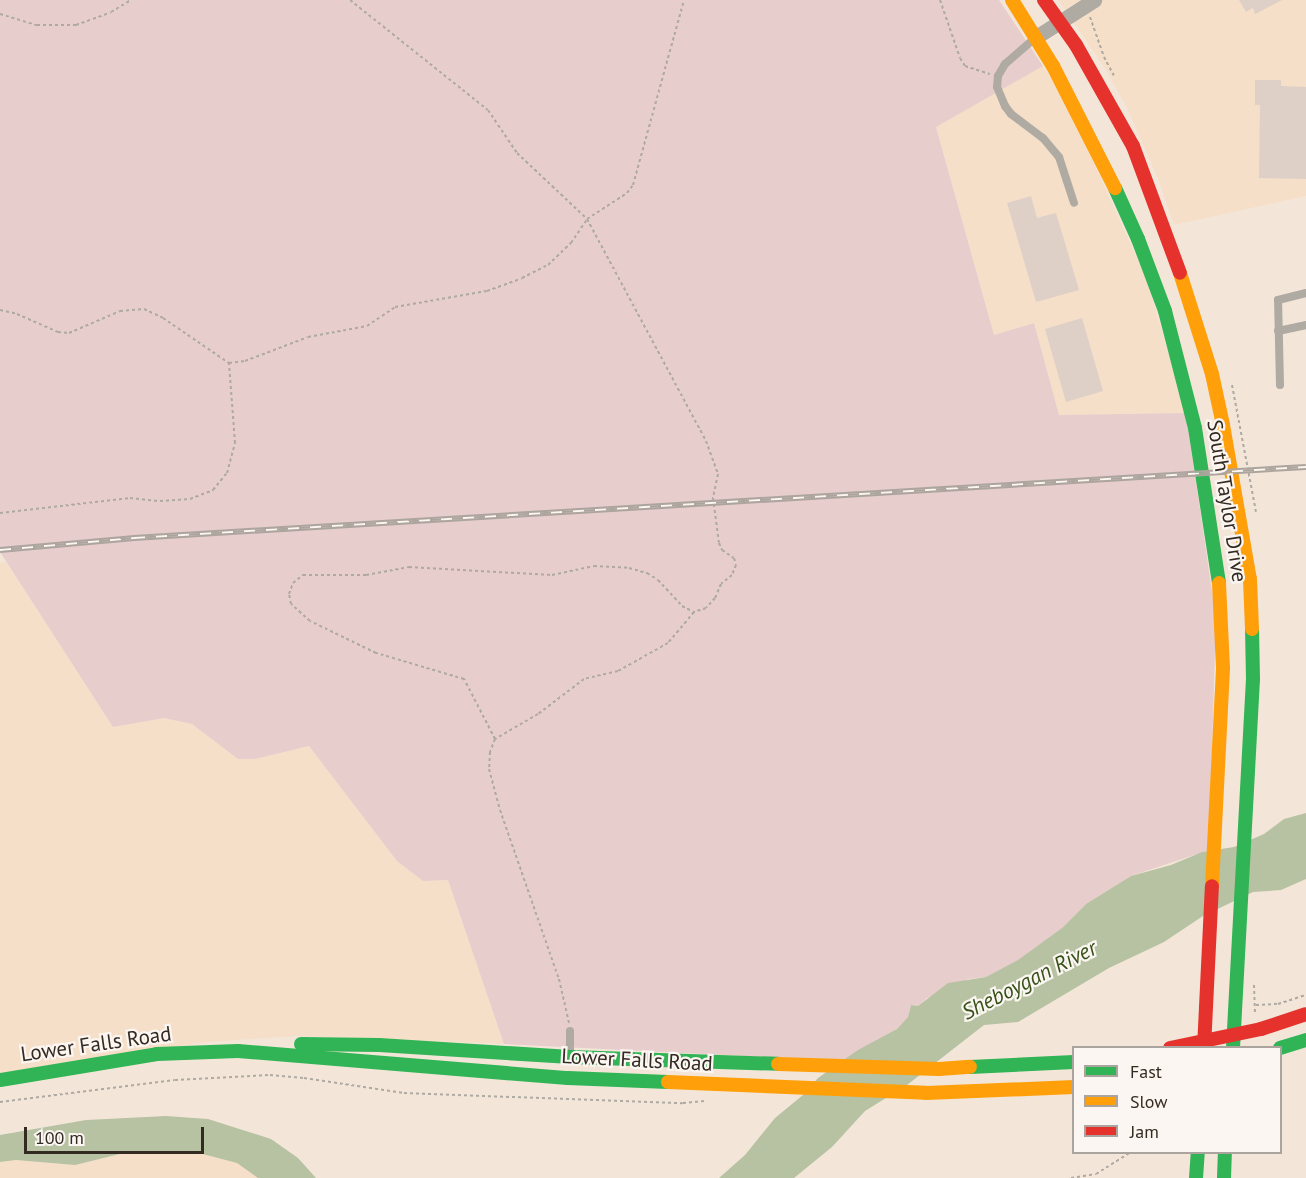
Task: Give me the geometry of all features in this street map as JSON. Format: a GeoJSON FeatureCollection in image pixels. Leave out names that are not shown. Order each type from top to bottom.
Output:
{"type":"FeatureCollection","features":[{"type":"Feature","properties":{"kind":"main road","name":"South Taylor Drive"},"geometry":{"type":"LineString","coordinates":[[1012,0],[1036,37],[1094,143],[1137,239],[1165,311],[1195,428],[1210,512],[1221,597],[1223,668],[1205,1044]]}},
{"type":"Feature","properties":{"kind":"main road","name":"South Taylor Drive"},"geometry":{"type":"LineString","coordinates":[[1044,0],[1104,92],[1133,146],[1192,304],[1212,374],[1223,425],[1250,579],[1253,679],[1233,1041]]}},
{"type":"Feature","properties":{"kind":"main road"},"geometry":{"type":"LineString","coordinates":[[1182,1046],[1233,1041],[1306,1014]]}},
{"type":"Feature","properties":{"kind":"main road"},"geometry":{"type":"LineString","coordinates":[[1282,1048],[1306,1040]]}},
{"type":"Feature","properties":{"kind":"main road","name":"Lower Falls Road"},"geometry":{"type":"LineString","coordinates":[[0,1080],[102,1061],[298,1044],[343,1044],[570,1057],[939,1070],[1072,1062]]}},
{"type":"Feature","properties":{"kind":"main road","name":"Lower Falls Road"},"geometry":{"type":"LineString","coordinates":[[198,1053],[270,1052],[405,1066],[568,1078],[908,1092],[995,1092],[1072,1087]]}},
{"type":"Feature","properties":{"kind":"main road"},"geometry":{"type":"LineString","coordinates":[[1196,1178],[1198,1154]]}},
{"type":"Feature","properties":{"kind":"main road"},"geometry":{"type":"LineString","coordinates":[[1224,1178],[1225,1154]]}},
{"type":"Feature","properties":{"kind":"street"},"geometry":{"type":"LineString","coordinates":[[1036,37],[1094,0]]}},
{"type":"Feature","properties":{"kind":"street"},"geometry":{"type":"LineString","coordinates":[[568,1078],[570,1057]]}},
{"type":"Feature","properties":{"kind":"lane"},"geometry":{"type":"LineString","coordinates":[[1036,37],[1005,64],[998,76],[997,87],[1005,106],[1043,138],[1059,157],[1074,203]]}},
{"type":"Feature","properties":{"kind":"lane"},"geometry":{"type":"LineString","coordinates":[[1280,385],[1278,300],[1306,293]]}},
{"type":"Feature","properties":{"kind":"lane"},"geometry":{"type":"LineString","coordinates":[[1278,331],[1306,325]]}},
{"type":"Feature","properties":{"kind":"lane"},"geometry":{"type":"LineString","coordinates":[[570,1031],[570,1057]]}},
{"type":"Feature","properties":{"kind":"path"},"geometry":{"type":"LineString","coordinates":[[0,14],[37,25],[76,25],[111,12],[131,0]]}},
{"type":"Feature","properties":{"kind":"path"},"geometry":{"type":"LineString","coordinates":[[350,0],[488,110],[517,153],[587,219],[706,441],[718,474],[713,498],[719,543],[722,550],[734,558],[736,565],[732,575],[721,584],[715,598],[706,608],[694,612],[668,643],[618,671],[584,679],[538,714],[495,739],[490,752],[492,779],[524,883],[559,979],[568,1011],[570,1031]]}},
{"type":"Feature","properties":{"kind":"path"},"geometry":{"type":"LineString","coordinates":[[0,310],[17,314],[58,332],[69,333],[120,311],[144,309],[163,318],[229,363],[245,361],[308,337],[367,326],[395,307],[487,291],[522,278],[548,265],[571,243],[587,219],[627,193],[633,185],[684,0]]}},
{"type":"Feature","properties":{"kind":"path"},"geometry":{"type":"LineString","coordinates":[[940,0],[960,58],[965,66],[998,76]]}},
{"type":"Feature","properties":{"kind":"path"},"geometry":{"type":"LineString","coordinates":[[0,513],[130,498],[160,501],[190,499],[213,490],[227,473],[235,443],[229,363]]}},
{"type":"Feature","properties":{"kind":"path"},"geometry":{"type":"LineString","coordinates":[[1241,425],[1256,506]]}},
{"type":"Feature","properties":{"kind":"path"},"geometry":{"type":"LineString","coordinates":[[495,739],[464,679],[376,653],[310,621],[291,604],[289,594],[293,583],[303,575],[366,574],[409,567],[552,574],[594,566],[629,568],[658,579],[676,602],[694,612]]}},
{"type":"Feature","properties":{"kind":"path"},"geometry":{"type":"LineString","coordinates":[[1255,1005],[1278,1004],[1306,995]]}},
{"type":"Feature","properties":{"kind":"path"},"geometry":{"type":"LineString","coordinates":[[1255,996],[1255,1013]]}},
{"type":"Feature","properties":{"kind":"path"},"geometry":{"type":"LineString","coordinates":[[0,1102],[175,1080],[270,1075],[404,1094],[707,1101]]}},
{"type":"Feature","properties":{"kind":"path"},"geometry":{"type":"LineString","coordinates":[[1071,1178],[1096,1174],[1128,1154]]}},
{"type":"Feature","properties":{"kind":"shaded area"},"geometry":{"type":"Polygon","coordinates":[[[0,0],[999,0],[1043,66],[936,127],[994,335],[1034,323],[1059,415],[1186,413],[1216,619],[1209,850],[1131,876],[1086,904],[1062,928],[1019,960],[986,977],[968,979],[927,998],[918,1006],[911,1005],[908,1017],[897,1029],[843,1061],[504,1044],[448,880],[423,881],[397,861],[309,746],[255,759],[238,759],[192,724],[164,718],[113,727],[0,552],[0,0]]]}},
{"type":"Feature","properties":{"kind":"shaded area"},"geometry":{"type":"Polygon","coordinates":[[[1058,0],[1306,0],[1306,196],[1174,225],[1158,179],[1127,108],[1104,67],[1058,0]]]}},
{"type":"Feature","properties":{"kind":"shaded area"},"geometry":{"type":"Polygon","coordinates":[[[1043,66],[1068,106],[1147,280],[1186,413],[1059,415],[1034,323],[994,335],[936,126],[1043,66]]]}},
{"type":"Feature","properties":{"kind":"shaded area"},"geometry":{"type":"Polygon","coordinates":[[[6,562],[113,727],[164,718],[192,724],[238,759],[255,759],[309,746],[397,861],[423,881],[448,880],[504,1044],[298,1036],[209,1042],[0,1073],[0,563],[6,562]]]}},
{"type":"Feature","properties":{"kind":"shaded area"},"geometry":{"type":"Polygon","coordinates":[[[132,1151],[199,1153],[238,1163],[258,1178],[0,1178],[0,1162],[16,1160],[75,1165],[132,1151]]]}},
{"type":"Feature","properties":{"kind":"water","name":"Sheboygan River"},"geometry":{"type":"Polygon","coordinates":[[[1306,813],[1306,879],[1281,890],[1253,892],[1203,916],[1164,942],[1109,968],[1018,1022],[984,1025],[907,1085],[865,1111],[832,1147],[794,1178],[719,1178],[745,1155],[775,1118],[803,1095],[818,1078],[858,1050],[897,1029],[908,1017],[911,1005],[918,1006],[948,983],[986,977],[1018,960],[1062,928],[1086,904],[1131,876],[1171,865],[1202,852],[1234,847],[1264,834],[1284,819],[1306,813]]]}},
{"type":"Feature","properties":{"kind":"water"},"geometry":{"type":"Polygon","coordinates":[[[166,1116],[208,1119],[271,1139],[298,1158],[316,1178],[258,1178],[237,1163],[199,1153],[132,1151],[75,1165],[16,1160],[0,1162],[0,1135],[86,1120],[166,1116]]]}},
{"type":"Feature","properties":{"kind":"building"},"geometry":{"type":"Polygon","coordinates":[[[1239,0],[1282,0],[1255,14],[1253,8],[1246,12],[1239,0]]]}},
{"type":"Feature","properties":{"kind":"building"},"geometry":{"type":"Polygon","coordinates":[[[1255,80],[1281,80],[1281,86],[1306,87],[1306,179],[1259,178],[1260,105],[1255,105],[1255,80]]]}},
{"type":"Feature","properties":{"kind":"building"},"geometry":{"type":"Polygon","coordinates":[[[1031,196],[1037,218],[1056,213],[1079,290],[1036,302],[1007,203],[1031,196]]]}},
{"type":"Feature","properties":{"kind":"building"},"geometry":{"type":"Polygon","coordinates":[[[1082,318],[1103,391],[1066,402],[1045,329],[1082,318]]]}},
{"type":"Feature","properties":{"kind":"railway"},"geometry":{"type":"LineString","coordinates":[[0,550],[134,538],[1306,467]]}},
{"type":"Feature","properties":{"kind":"traffic: fast"},"geometry":{"type":"LineString","coordinates":[[1115,188],[1138,239],[1165,311],[1195,428],[1219,583]]}},
{"type":"Feature","properties":{"kind":"traffic: fast"},"geometry":{"type":"LineString","coordinates":[[1233,1046],[1253,679],[1252,629]]}},
{"type":"Feature","properties":{"kind":"traffic: fast"},"geometry":{"type":"LineString","coordinates":[[1282,1047],[1306,1040]]}},
{"type":"Feature","properties":{"kind":"traffic: fast"},"geometry":{"type":"LineString","coordinates":[[301,1044],[379,1045],[571,1057],[778,1064]]}},
{"type":"Feature","properties":{"kind":"traffic: fast"},"geometry":{"type":"LineString","coordinates":[[0,1080],[157,1054],[238,1051],[568,1078],[668,1082]]}},
{"type":"Feature","properties":{"kind":"traffic: fast"},"geometry":{"type":"LineString","coordinates":[[970,1067],[1072,1062]]}},
{"type":"Feature","properties":{"kind":"traffic: fast"},"geometry":{"type":"LineString","coordinates":[[1196,1178],[1198,1154]]}},
{"type":"Feature","properties":{"kind":"traffic: fast"},"geometry":{"type":"LineString","coordinates":[[1224,1178],[1225,1154]]}},
{"type":"Feature","properties":{"kind":"traffic: slow"},"geometry":{"type":"LineString","coordinates":[[1012,0],[1053,66],[1115,188]]}},
{"type":"Feature","properties":{"kind":"traffic: slow"},"geometry":{"type":"LineString","coordinates":[[1180,273],[1212,374],[1223,425],[1250,579],[1252,629]]}},
{"type":"Feature","properties":{"kind":"traffic: slow"},"geometry":{"type":"LineString","coordinates":[[1212,886],[1223,668],[1219,583]]}},
{"type":"Feature","properties":{"kind":"traffic: slow"},"geometry":{"type":"LineString","coordinates":[[778,1064],[939,1069],[970,1067]]}},
{"type":"Feature","properties":{"kind":"traffic: slow"},"geometry":{"type":"LineString","coordinates":[[668,1082],[926,1093],[1072,1087]]}},
{"type":"Feature","properties":{"kind":"traffic: jam"},"geometry":{"type":"LineString","coordinates":[[1044,0],[1076,45],[1133,146],[1180,273]]}},
{"type":"Feature","properties":{"kind":"traffic: jam"},"geometry":{"type":"LineString","coordinates":[[1204,1046],[1212,886]]}},
{"type":"Feature","properties":{"kind":"traffic: jam"},"geometry":{"type":"LineString","coordinates":[[1180,1046],[1261,1029],[1306,1014]]}}]}
